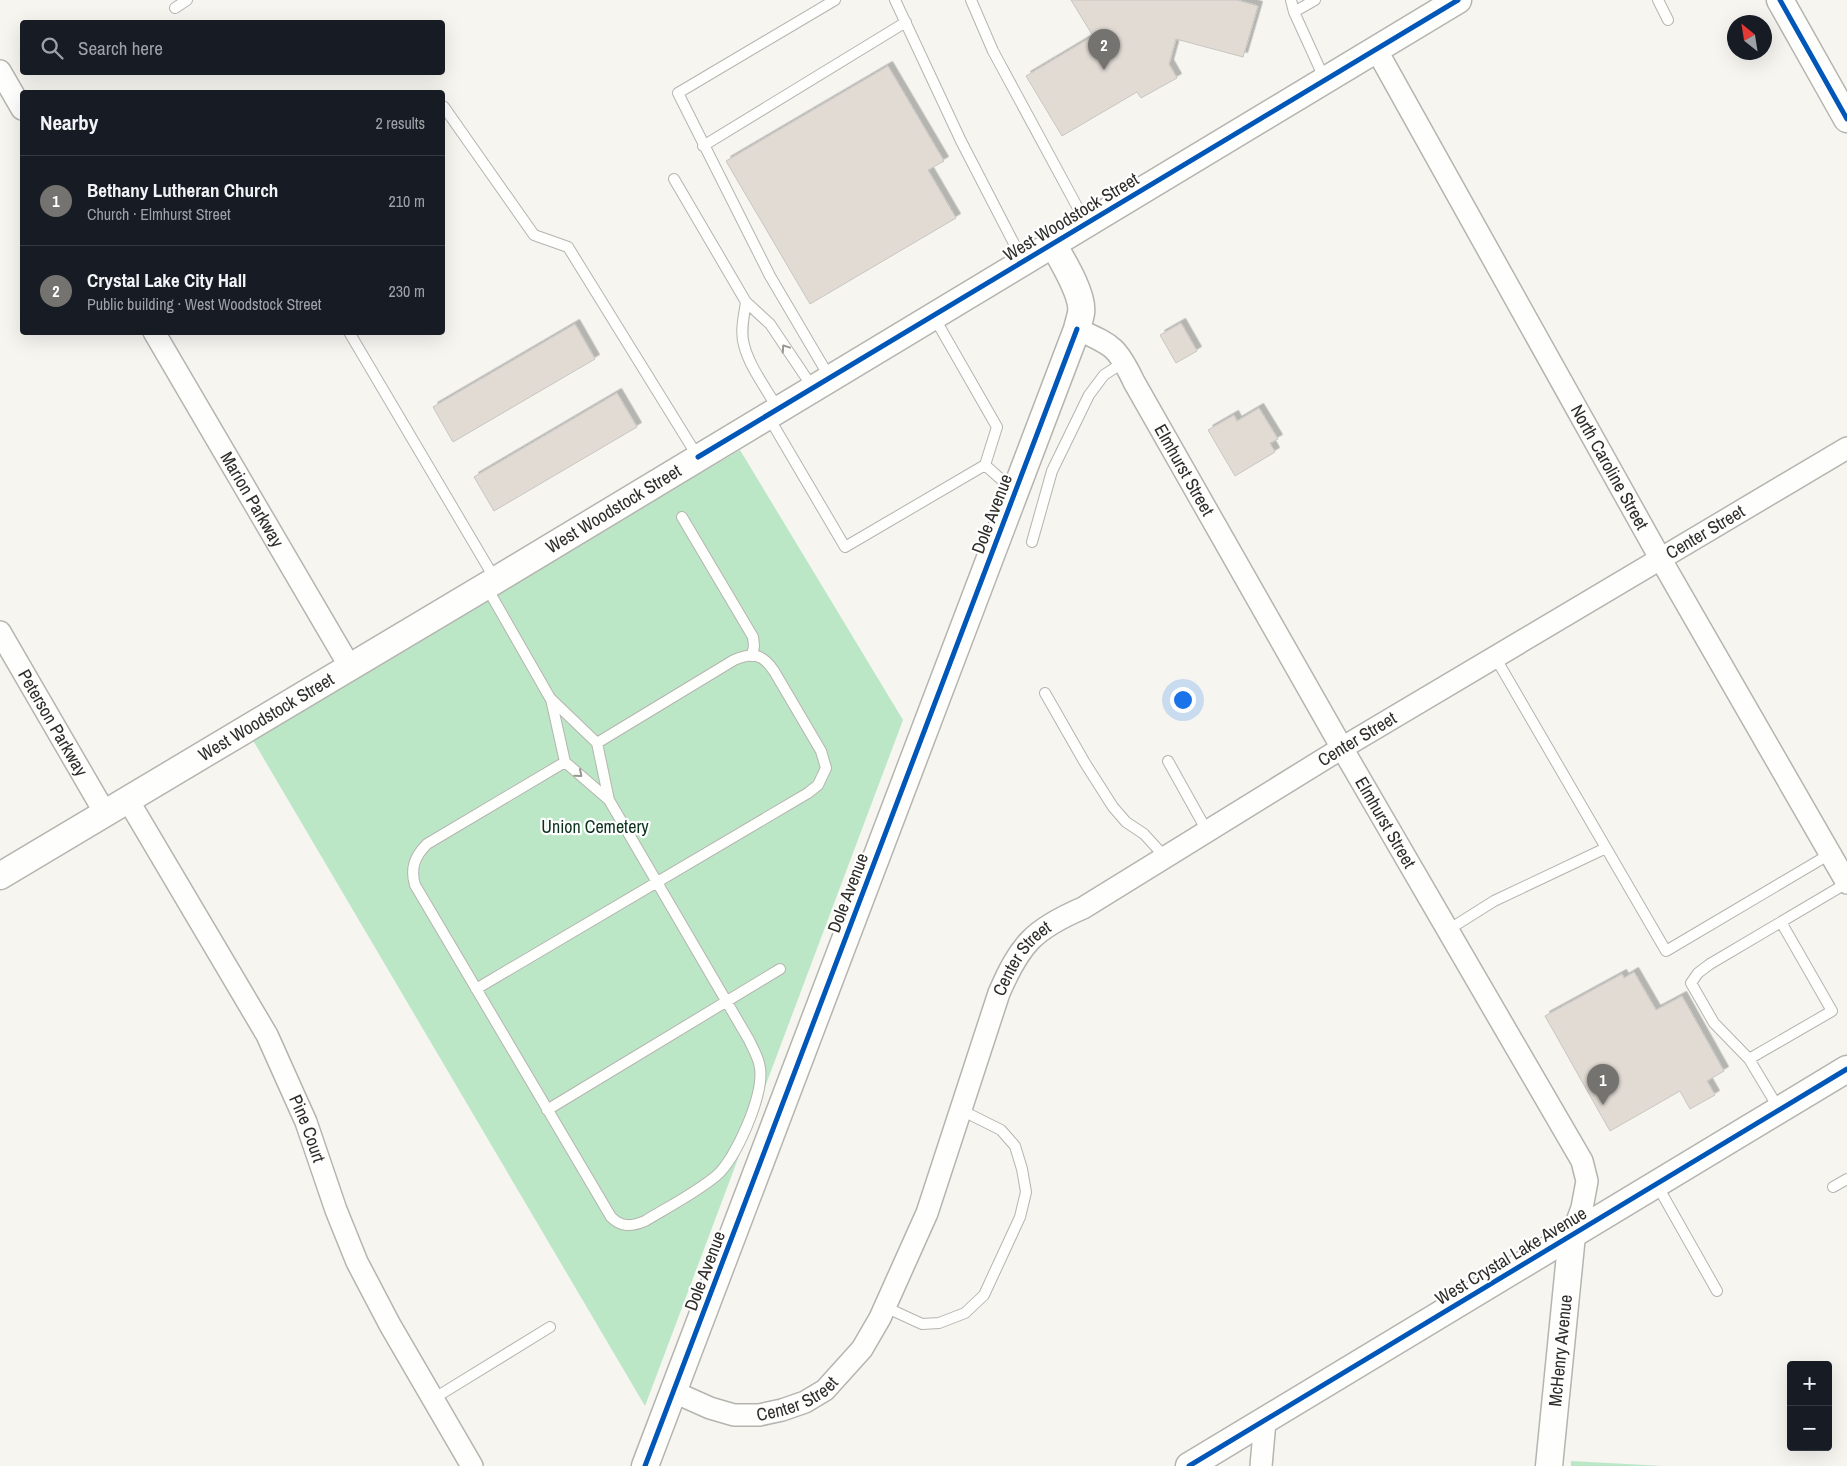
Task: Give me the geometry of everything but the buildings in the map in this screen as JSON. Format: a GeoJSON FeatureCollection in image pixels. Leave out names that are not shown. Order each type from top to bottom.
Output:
{"type":"FeatureCollection","features":[{"type":"Feature","properties":{"kind":"street","name":"West Woodstock Street"},"geometry":{"type":"LineString","coordinates":[[0,876],[1458,0]]}},
{"type":"Feature","properties":{"kind":"street"},"geometry":{"type":"LineString","coordinates":[[1780,0],[1847,119]]}},
{"type":"Feature","properties":{"kind":"street","name":"North Caroline Street"},"geometry":{"type":"LineString","coordinates":[[1376,49],[1660,558],[1847,883]]}},
{"type":"Feature","properties":{"kind":"street"},"geometry":{"type":"LineString","coordinates":[[0,71],[20,106]]}},
{"type":"Feature","properties":{"kind":"street","name":"Dole Avenue"},"geometry":{"type":"LineString","coordinates":[[645,1466],[1076,329],[1081,312],[1079,299],[1053,244]]}},
{"type":"Feature","properties":{"kind":"street","name":"Elmhurst Street"},"geometry":{"type":"LineString","coordinates":[[1076,329],[1106,342],[1119,354],[1124,362],[1342,748],[1582,1161],[1587,1181],[1582,1208],[1572,1234]]}},
{"type":"Feature","properties":{"kind":"street","name":"Marion Parkway"},"geometry":{"type":"LineString","coordinates":[[156,335],[350,667]]}},
{"type":"Feature","properties":{"kind":"street","name":"Center Street"},"geometry":{"type":"LineString","coordinates":[[674,1392],[710,1408],[734,1415],[759,1415],[782,1410],[806,1402],[825,1390],[862,1349],[885,1307],[927,1213],[999,993],[1009,968],[1021,950],[1038,932],[1056,919],[1083,908],[1342,748],[1847,448]]}},
{"type":"Feature","properties":{"kind":"street","name":"Peterson Parkway"},"geometry":{"type":"LineString","coordinates":[[0,632],[105,813]]}},
{"type":"Feature","properties":{"kind":"street","name":"Pine Court"},"geometry":{"type":"LineString","coordinates":[[128,800],[267,1035],[306,1122],[336,1210],[357,1262],[390,1325],[472,1466]]}},
{"type":"Feature","properties":{"kind":"street","name":"West Crystal Lake Avenue"},"geometry":{"type":"LineString","coordinates":[[1189,1466],[1847,1069]]}},
{"type":"Feature","properties":{"kind":"street","name":"McHenry Avenue"},"geometry":{"type":"LineString","coordinates":[[1549,1466],[1572,1234]]}},
{"type":"Feature","properties":{"kind":"street"},"geometry":{"type":"LineString","coordinates":[[1261,1466],[1265,1421]]}},
{"type":"Feature","properties":{"kind":"lane"},"geometry":{"type":"LineString","coordinates":[[175,8],[188,0]]}},
{"type":"Feature","properties":{"kind":"lane"},"geometry":{"type":"LineString","coordinates":[[821,383],[770,276],[678,93],[835,0]]}},
{"type":"Feature","properties":{"kind":"lane"},"geometry":{"type":"LineString","coordinates":[[895,0],[961,140],[1023,261]]}},
{"type":"Feature","properties":{"kind":"lane"},"geometry":{"type":"LineString","coordinates":[[970,0],[993,51],[1086,223]]}},
{"type":"Feature","properties":{"kind":"lane"},"geometry":{"type":"LineString","coordinates":[[1292,0],[1294,12],[1325,80]]}},
{"type":"Feature","properties":{"kind":"lane"},"geometry":{"type":"LineString","coordinates":[[1294,12],[1315,0]]}},
{"type":"Feature","properties":{"kind":"lane"},"geometry":{"type":"LineString","coordinates":[[1658,0],[1668,20]]}},
{"type":"Feature","properties":{"kind":"lane"},"geometry":{"type":"LineString","coordinates":[[703,146],[906,22]]}},
{"type":"Feature","properties":{"kind":"lane"},"geometry":{"type":"LineString","coordinates":[[445,108],[534,235],[568,247],[698,457]]}},
{"type":"Feature","properties":{"kind":"lane"},"geometry":{"type":"LineString","coordinates":[[674,179],[746,302],[770,324],[821,383]]}},
{"type":"Feature","properties":{"kind":"lane"},"geometry":{"type":"LineString","coordinates":[[746,302],[743,324],[744,345],[773,412],[845,546],[985,465],[997,427],[934,315]]}},
{"type":"Feature","properties":{"kind":"lane"},"geometry":{"type":"LineString","coordinates":[[351,335],[490,583],[550,698],[565,762],[609,800]]}},
{"type":"Feature","properties":{"kind":"lane"},"geometry":{"type":"LineString","coordinates":[[1032,542],[1052,471],[1089,395],[1104,375],[1124,362]]}},
{"type":"Feature","properties":{"kind":"lane"},"geometry":{"type":"LineString","coordinates":[[985,465],[1015,492]]}},
{"type":"Feature","properties":{"kind":"lane"},"geometry":{"type":"LineString","coordinates":[[682,517],[753,637],[752,656]]}},
{"type":"Feature","properties":{"kind":"lane"},"geometry":{"type":"LineString","coordinates":[[476,989],[808,793],[818,785],[826,768],[821,751],[768,661],[761,656],[743,656],[734,660],[597,743]]}},
{"type":"Feature","properties":{"kind":"lane"},"geometry":{"type":"LineString","coordinates":[[1495,657],[1666,951],[1830,854]]}},
{"type":"Feature","properties":{"kind":"lane"},"geometry":{"type":"LineString","coordinates":[[1045,693],[1085,763],[1114,807],[1126,822],[1144,834],[1165,857]]}},
{"type":"Feature","properties":{"kind":"lane"},"geometry":{"type":"LineString","coordinates":[[550,698],[597,743],[609,800],[749,1040],[760,1068],[758,1090],[749,1120],[725,1166],[716,1175],[645,1222],[636,1225],[626,1226],[617,1223],[611,1217],[415,885],[412,876],[415,858],[427,844],[565,762]]}},
{"type":"Feature","properties":{"kind":"lane"},"geometry":{"type":"LineString","coordinates":[[1168,761],[1207,831]]}},
{"type":"Feature","properties":{"kind":"lane"},"geometry":{"type":"LineString","coordinates":[[1448,930],[1494,901],[1606,848]]}},
{"type":"Feature","properties":{"kind":"lane"},"geometry":{"type":"LineString","coordinates":[[1779,1110],[1749,1060],[1714,1023],[1691,983],[1698,973],[1710,964],[1847,883]]}},
{"type":"Feature","properties":{"kind":"lane"},"geometry":{"type":"LineString","coordinates":[[1749,1060],[1832,1011],[1781,922]]}},
{"type":"Feature","properties":{"kind":"lane"},"geometry":{"type":"LineString","coordinates":[[548,1110],[780,969]]}},
{"type":"Feature","properties":{"kind":"lane"},"geometry":{"type":"LineString","coordinates":[[885,1307],[922,1324],[939,1324],[965,1313],[984,1296],[1020,1217],[1026,1192],[1015,1146],[1001,1130],[961,1110]]}},
{"type":"Feature","properties":{"kind":"lane"},"geometry":{"type":"LineString","coordinates":[[1833,1187],[1847,1179]]}},
{"type":"Feature","properties":{"kind":"lane"},"geometry":{"type":"LineString","coordinates":[[1656,1184],[1718,1291]]}},
{"type":"Feature","properties":{"kind":"lane"},"geometry":{"type":"LineString","coordinates":[[433,1399],[550,1326]]}},
{"type":"Feature","properties":{"kind":"green space","name":"Union Cemetery"},"geometry":{"type":"Polygon","coordinates":[[[740,450],[903,720],[645,1406],[251,737],[740,450]]]}},
{"type":"Feature","properties":{"kind":"green space"},"geometry":{"type":"Polygon","coordinates":[[[1571,1461],[1663,1466],[1571,1466],[1571,1461]]]}},
{"type":"Feature","properties":{"kind":"cycle path"},"geometry":{"type":"LineString","coordinates":[[698,457],[1458,0]]}},
{"type":"Feature","properties":{"kind":"cycle path"},"geometry":{"type":"LineString","coordinates":[[1780,0],[1847,119]]}},
{"type":"Feature","properties":{"kind":"cycle path"},"geometry":{"type":"LineString","coordinates":[[645,1466],[1077,329]]}},
{"type":"Feature","properties":{"kind":"cycle path"},"geometry":{"type":"LineString","coordinates":[[1189,1466],[1847,1069]]}},
{"type":"Feature","properties":{"kind":"place","name":"Crystal Lake City Hall"},"geometry":{"type":"Point","coordinates":[1104,70]}},
{"type":"Feature","properties":{"kind":"place","name":"Bethany Lutheran Church"},"geometry":{"type":"Point","coordinates":[1603,1105]}}]}
